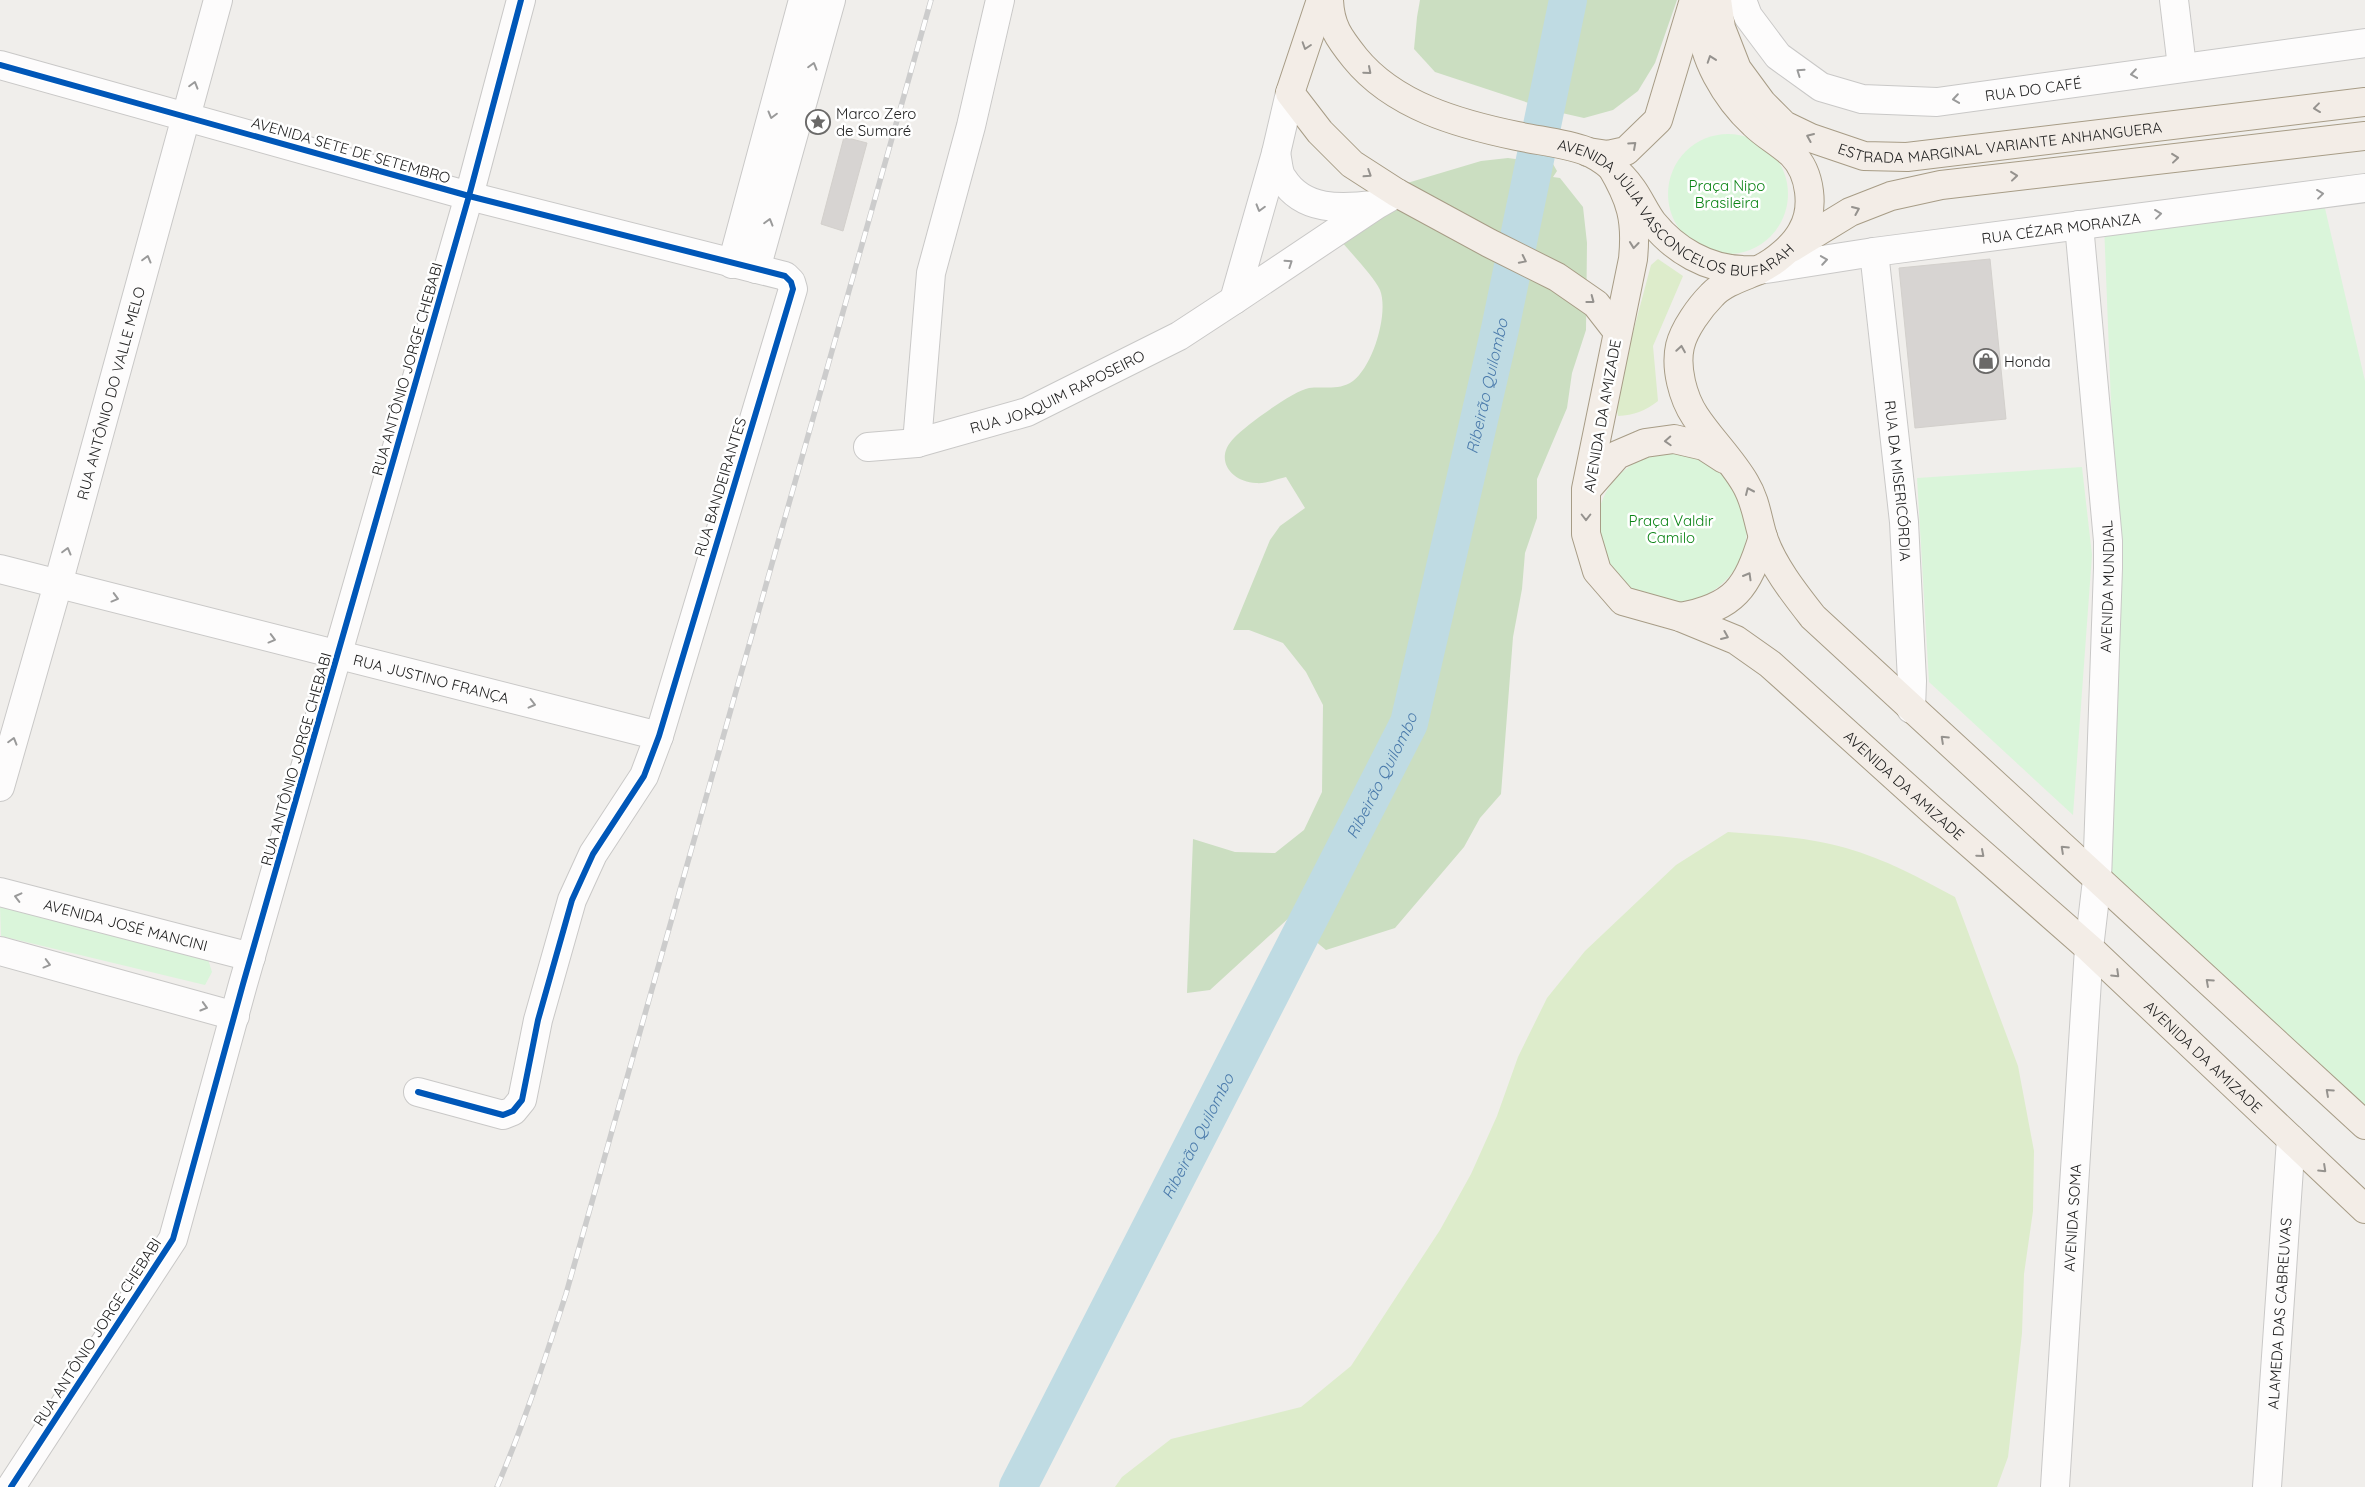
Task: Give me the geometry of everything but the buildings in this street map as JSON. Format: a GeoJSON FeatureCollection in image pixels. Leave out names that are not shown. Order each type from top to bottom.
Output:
{"type":"FeatureCollection","features":[{"type":"Feature","properties":{"kind":"main road"},"geometry":{"type":"LineString","coordinates":[[1290,93],[1321,0]]}},
{"type":"Feature","properties":{"kind":"main road","name":"AVENIDA JÚLIA VASCONCELOS BUFARAH"},"geometry":{"type":"LineString","coordinates":[[1329,0],[1330,20],[1341,40],[1362,67],[1389,89],[1425,110],[1488,130],[1575,148],[1611,166],[1632,189],[1652,222],[1674,246],[1704,262],[1731,270],[1759,270],[1784,253],[1802,232],[1810,205],[1806,178],[1793,155],[1754,125],[1726,92],[1716,75],[1703,36],[1703,17],[1708,0]]}},
{"type":"Feature","properties":{"kind":"main road"},"geometry":{"type":"LineString","coordinates":[[1575,148],[1608,155],[1626,151],[1658,120],[1694,0]]}},
{"type":"Feature","properties":{"kind":"main road","name":"ESTRADA MARGINAL VARIANTE ANHANGUERA"},"geometry":{"type":"LineString","coordinates":[[1717,0],[1721,28],[1736,69],[1762,104],[1784,125],[1811,138],[1864,156],[1907,157],[2365,102]]}},
{"type":"Feature","properties":{"kind":"main road","name":"AVENIDA DA AMIZADE"},"geometry":{"type":"LineString","coordinates":[[1290,93],[1320,132],[1386,199],[1489,243],[1557,276],[1596,304],[1618,331]]}},
{"type":"Feature","properties":{"kind":"main road"},"geometry":{"type":"LineString","coordinates":[[1784,253],[1850,212],[1891,196],[1941,184],[2365,136]]}},
{"type":"Feature","properties":{"kind":"main road","name":"AVENIDA DA AMIZADE"},"geometry":{"type":"LineString","coordinates":[[1611,166],[1629,198],[1634,217],[1635,236],[1586,489],[1586,534],[1597,570],[1623,601],[1680,617],[1736,640],[1770,664],[2089,948],[2365,1209]]}},
{"type":"Feature","properties":{"kind":"main road"},"geometry":{"type":"LineString","coordinates":[[1759,270],[1729,283],[1712,294],[1688,328],[1680,346],[1680,369],[1683,390],[1694,414],[1749,491],[1759,515],[1763,537],[1788,584],[1813,617],[1911,709],[2365,1125]]}},
{"type":"Feature","properties":{"kind":"main road"},"geometry":{"type":"LineString","coordinates":[[1586,489],[1617,455],[1644,443],[1674,440],[1704,446],[1729,462]]}},
{"type":"Feature","properties":{"kind":"main road"},"geometry":{"type":"LineString","coordinates":[[1680,617],[1706,612],[1728,601],[1742,586],[1754,566],[1763,537]]}},
{"type":"Feature","properties":{"kind":"street","name":"RUA ANTÔNIO DO VALLE MELO"},"geometry":{"type":"LineString","coordinates":[[0,787],[58,584],[218,0]]}},
{"type":"Feature","properties":{"kind":"street","name":"RUA ANTÔNIO JORGE CHEBABI"},"geometry":{"type":"LineString","coordinates":[[11,1487],[173,1239],[251,957],[469,196],[521,0]]}},
{"type":"Feature","properties":{"kind":"street"},"geometry":{"type":"LineString","coordinates":[[744,267],[802,0]]}},
{"type":"Feature","properties":{"kind":"street"},"geometry":{"type":"LineString","coordinates":[[744,267],[831,0]]}},
{"type":"Feature","properties":{"kind":"street"},"geometry":{"type":"LineString","coordinates":[[918,443],[931,273],[971,126],[1000,0]]}},
{"type":"Feature","properties":{"kind":"street","name":"RUA DO CAFÉ"},"geometry":{"type":"LineString","coordinates":[[1742,0],[1748,16],[1778,56],[1821,87],[1862,99],[1937,102],[2365,43]]}},
{"type":"Feature","properties":{"kind":"street"},"geometry":{"type":"LineString","coordinates":[[2174,0],[2182,67]]}},
{"type":"Feature","properties":{"kind":"street","name":"AVENIDA SETE DE SETEMBRO"},"geometry":{"type":"LineString","coordinates":[[0,65],[469,196],[744,267]]}},
{"type":"Feature","properties":{"kind":"street"},"geometry":{"type":"LineString","coordinates":[[1234,300],[1276,153],[1290,93]]}},
{"type":"Feature","properties":{"kind":"street"},"geometry":{"type":"LineString","coordinates":[[1276,153],[1282,178],[1296,194],[1313,204],[1341,208],[1386,199]]}},
{"type":"Feature","properties":{"kind":"street","name":"RUA CÉZAR MORANZA"},"geometry":{"type":"LineString","coordinates":[[1759,270],[1874,252],[2365,188]]}},
{"type":"Feature","properties":{"kind":"street","name":"RUA JOAQUIM RAPOSEIRO"},"geometry":{"type":"LineString","coordinates":[[868,448],[918,443],[1027,412],[1179,336],[1386,199]]}},
{"type":"Feature","properties":{"kind":"street","name":"AVENIDA MUNDIAL"},"geometry":{"type":"LineString","coordinates":[[2079,225],[2108,541],[2097,880],[2089,948]]}},
{"type":"Feature","properties":{"kind":"street","name":"RUA DA MISERICÓRDIA"},"geometry":{"type":"LineString","coordinates":[[1874,252],[1904,522],[1912,681],[1911,709]]}},
{"type":"Feature","properties":{"kind":"street","name":"RUA BANDEIRANTES"},"geometry":{"type":"LineString","coordinates":[[418,1092],[503,1115],[513,1111],[522,1100],[538,1020],[572,900],[593,854],[644,776],[658,736],[793,289],[791,282],[785,276],[744,267]]}},
{"type":"Feature","properties":{"kind":"street","name":"RUA JUSTINO FRANÇA"},"geometry":{"type":"LineString","coordinates":[[0,569],[658,736]]}},
{"type":"Feature","properties":{"kind":"street","name":"AVENIDA JOSÉ MANCINI"},"geometry":{"type":"LineString","coordinates":[[0,892],[251,957]]}},
{"type":"Feature","properties":{"kind":"street","name":"AVENIDA SOMA"},"geometry":{"type":"LineString","coordinates":[[2055,1487],[2089,948]]}},
{"type":"Feature","properties":{"kind":"street"},"geometry":{"type":"LineString","coordinates":[[0,951],[235,1016]]}},
{"type":"Feature","properties":{"kind":"street","name":"ALAMEDA DAS CABREUVAS"},"geometry":{"type":"LineString","coordinates":[[2267,1487],[2291,1139]]}},
{"type":"Feature","properties":{"kind":"green space"},"geometry":{"type":"Polygon","coordinates":[[[1420,0],[1677,0],[1655,63],[1638,91],[1613,110],[1584,118],[1553,111],[1435,72],[1414,49],[1420,0]]]}},
{"type":"Feature","properties":{"kind":"green space","name":"Praça Nipo Brasileira"},"geometry":{"type":"Polygon","coordinates":[[[1728,134],[1740,135],[1751,139],[1761,144],[1770,152],[1778,161],[1783,171],[1787,182],[1787,206],[1783,217],[1778,227],[1770,236],[1761,244],[1751,249],[1740,253],[1728,254],[1716,253],[1705,249],[1695,244],[1686,236],[1678,227],[1673,217],[1669,206],[1668,194],[1669,182],[1673,171],[1678,161],[1686,152],[1695,144],[1705,139],[1716,135],[1728,134]]]}},
{"type":"Feature","properties":{"kind":"green space"},"geometry":{"type":"Polygon","coordinates":[[[1508,158],[1553,164],[1557,171],[1553,177],[1560,178],[1583,207],[1587,243],[1586,330],[1572,373],[1567,408],[1537,479],[1537,518],[1525,553],[1522,589],[1513,637],[1501,794],[1480,818],[1464,847],[1395,928],[1326,950],[1302,930],[1291,916],[1210,990],[1187,993],[1193,839],[1235,852],[1275,853],[1304,830],[1322,792],[1323,705],[1306,672],[1283,643],[1249,630],[1233,630],[1270,540],[1280,526],[1305,508],[1286,477],[1256,483],[1247,482],[1233,474],[1225,461],[1228,446],[1249,425],[1292,395],[1309,388],[1337,387],[1348,384],[1360,374],[1367,364],[1373,352],[1381,325],[1382,300],[1380,290],[1342,242],[1377,192],[1481,161],[1508,158]]]}},
{"type":"Feature","properties":{"kind":"green space"},"geometry":{"type":"Polygon","coordinates":[[[2324,204],[2365,381],[2365,1107],[2097,866],[2117,556],[2104,224],[2324,204]]]}},
{"type":"Feature","properties":{"kind":"green space"},"geometry":{"type":"Polygon","coordinates":[[[1658,259],[1683,276],[1653,346],[1658,401],[1639,412],[1618,416],[1615,400],[1651,265],[1658,259]]]}},
{"type":"Feature","properties":{"kind":"green space","name":"Praça Valdir Camilo"},"geometry":{"type":"Polygon","coordinates":[[[1672,453],[1687,454],[1701,459],[1714,465],[1725,475],[1735,486],[1741,499],[1746,513],[1746,543],[1741,557],[1735,570],[1725,581],[1714,591],[1701,597],[1687,602],[1672,603],[1657,602],[1643,597],[1630,591],[1619,581],[1609,570],[1603,557],[1598,543],[1597,528],[1598,513],[1603,499],[1609,486],[1619,475],[1630,465],[1643,459],[1657,454],[1672,453]]]}},
{"type":"Feature","properties":{"kind":"green space"},"geometry":{"type":"Polygon","coordinates":[[[2082,467],[2092,555],[2073,815],[1929,682],[1917,478],[2082,467]]]}},
{"type":"Feature","properties":{"kind":"green space"},"geometry":{"type":"Polygon","coordinates":[[[1728,832],[1802,839],[1860,852],[1888,863],[1955,897],[2018,1066],[2034,1151],[2033,1211],[2024,1274],[2022,1333],[2008,1457],[1997,1487],[1115,1487],[1122,1477],[1171,1439],[1301,1407],[1351,1366],[1440,1230],[1471,1174],[1497,1116],[1518,1057],[1547,998],[1585,951],[1676,865],[1728,832]]]}},
{"type":"Feature","properties":{"kind":"green space"},"geometry":{"type":"Polygon","coordinates":[[[0,906],[206,953],[212,972],[205,985],[1,936],[0,906]]]}},
{"type":"Feature","properties":{"kind":"waterway","name":"Ribeirão Quilombo"},"geometry":{"type":"LineString","coordinates":[[1018,1487],[1409,723],[1500,329],[1568,0]]}},
{"type":"Feature","properties":{"kind":"railway"},"geometry":{"type":"LineString","coordinates":[[497,1487],[525,1415],[566,1294],[931,0]]}},
{"type":"Feature","properties":{"kind":"cycle path"},"geometry":{"type":"LineString","coordinates":[[11,1487],[173,1239],[243,984],[469,196],[521,0]]}},
{"type":"Feature","properties":{"kind":"cycle path"},"geometry":{"type":"LineString","coordinates":[[0,65],[469,196],[785,276],[791,282],[793,289],[659,736],[644,776],[593,854],[572,900],[538,1020],[522,1100],[513,1111],[503,1115],[418,1092]]}},
{"type":"Feature","properties":{"kind":"place","name":"Marco Zero de Sumaré"},"geometry":{"type":"Point","coordinates":[818,122]}},
{"type":"Feature","properties":{"kind":"place","name":"Honda"},"geometry":{"type":"Point","coordinates":[1986,361]}}]}
